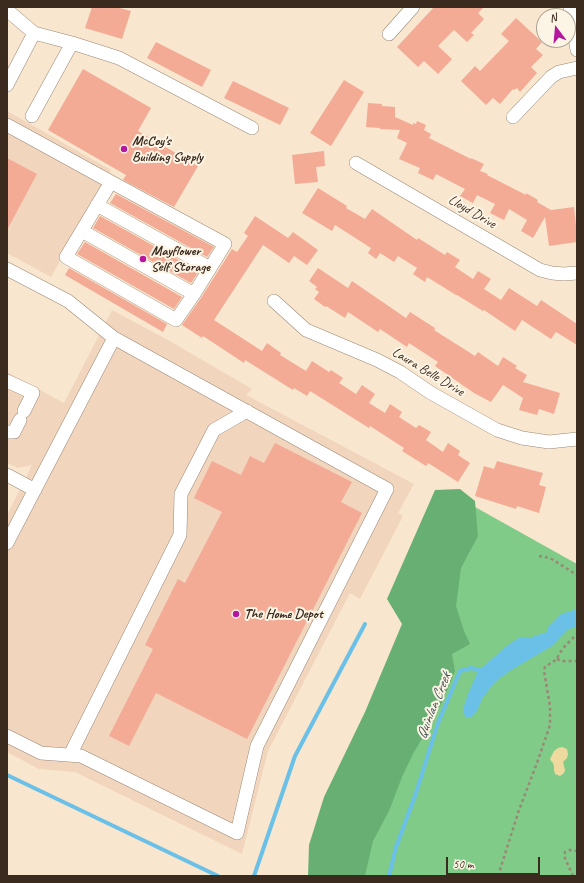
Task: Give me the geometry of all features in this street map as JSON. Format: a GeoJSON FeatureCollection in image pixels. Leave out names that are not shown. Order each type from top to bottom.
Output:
{"type":"FeatureCollection","features":[{"type":"Feature","properties":{"kind":"street"},"geometry":{"type":"LineString","coordinates":[[389,34],[413,7]]}},
{"type":"Feature","properties":{"kind":"street"},"geometry":{"type":"LineString","coordinates":[[570,7],[577,50]]}},
{"type":"Feature","properties":{"kind":"street"},"geometry":{"type":"LineString","coordinates":[[7,10],[34,33],[119,58],[252,128]]}},
{"type":"Feature","properties":{"kind":"street"},"geometry":{"type":"LineString","coordinates":[[7,84],[34,33]]}},
{"type":"Feature","properties":{"kind":"street"},"geometry":{"type":"LineString","coordinates":[[32,116],[72,43]]}},
{"type":"Feature","properties":{"kind":"street"},"geometry":{"type":"LineString","coordinates":[[513,117],[551,77],[559,72],[577,68]]}},
{"type":"Feature","properties":{"kind":"street"},"geometry":{"type":"LineString","coordinates":[[7,126],[111,182],[225,244],[176,320],[66,257],[111,182]]}},
{"type":"Feature","properties":{"kind":"street","name":"Lloyd Drive"},"geometry":{"type":"LineString","coordinates":[[356,163],[540,270],[564,274],[577,273]]}},
{"type":"Feature","properties":{"kind":"street"},"geometry":{"type":"LineString","coordinates":[[97,206],[210,268]]}},
{"type":"Feature","properties":{"kind":"street"},"geometry":{"type":"LineString","coordinates":[[82,231],[194,294]]}},
{"type":"Feature","properties":{"kind":"street"},"geometry":{"type":"LineString","coordinates":[[7,269],[68,301],[114,338],[387,489],[257,746],[237,833],[81,756],[41,753],[7,736]]}},
{"type":"Feature","properties":{"kind":"street","name":"Laura Belle Drive"},"geometry":{"type":"LineString","coordinates":[[274,301],[306,330],[377,360],[400,372],[431,393],[497,430],[522,438],[549,442],[577,439]]}},
{"type":"Feature","properties":{"kind":"street"},"geometry":{"type":"LineString","coordinates":[[7,543],[114,338]]}},
{"type":"Feature","properties":{"kind":"street"},"geometry":{"type":"LineString","coordinates":[[7,432],[14,432],[33,393],[8,384]]}},
{"type":"Feature","properties":{"kind":"street"},"geometry":{"type":"LineString","coordinates":[[70,756],[180,535],[181,494],[214,430],[246,411]]}},
{"type":"Feature","properties":{"kind":"street"},"geometry":{"type":"LineString","coordinates":[[7,476],[35,490]]}},
{"type":"Feature","properties":{"kind":"path"},"geometry":{"type":"LineString","coordinates":[[539,556],[550,558],[577,575]]}},
{"type":"Feature","properties":{"kind":"path"},"geometry":{"type":"LineString","coordinates":[[498,876],[519,810],[538,763],[550,725],[550,706],[544,671],[545,667],[557,659],[565,646],[577,634]]}},
{"type":"Feature","properties":{"kind":"path"},"geometry":{"type":"LineString","coordinates":[[557,659],[562,661],[577,661]]}},
{"type":"Feature","properties":{"kind":"path"},"geometry":{"type":"LineString","coordinates":[[573,876],[564,856],[565,852],[570,850],[577,851]]}},
{"type":"Feature","properties":{"kind":"shaded area"},"geometry":{"type":"Polygon","coordinates":[[[7,111],[111,170],[51,277],[7,253],[7,111]]]}},
{"type":"Feature","properties":{"kind":"shaded area"},"geometry":{"type":"Polygon","coordinates":[[[112,310],[168,340],[252,389],[246,395],[414,484],[398,513],[403,516],[360,599],[350,593],[268,751],[242,854],[75,772],[39,769],[7,752],[7,515],[32,465],[18,468],[7,463],[7,372],[64,403],[112,310]]]}},
{"type":"Feature","properties":{"kind":"green space"},"geometry":{"type":"Polygon","coordinates":[[[460,489],[475,501],[478,536],[461,568],[456,606],[470,644],[452,654],[455,671],[444,698],[414,752],[402,777],[389,811],[373,841],[365,876],[308,876],[309,845],[324,797],[365,712],[402,624],[387,599],[435,490],[460,489]]]}},
{"type":"Feature","properties":{"kind":"green space"},"geometry":{"type":"Polygon","coordinates":[[[450,493],[577,564],[577,876],[346,876],[450,493]]]}},
{"type":"Feature","properties":{"kind":"sand"},"geometry":{"type":"Polygon","coordinates":[[[562,747],[567,749],[568,754],[567,758],[563,762],[565,770],[564,773],[560,776],[555,774],[553,763],[550,759],[554,751],[562,747]]]}},
{"type":"Feature","properties":{"kind":"water"},"geometry":{"type":"Polygon","coordinates":[[[577,609],[577,626],[567,630],[552,646],[508,672],[494,683],[482,699],[477,711],[470,718],[465,717],[463,709],[478,671],[508,645],[520,637],[532,637],[547,632],[548,627],[561,614],[577,609]]]}},
{"type":"Feature","properties":{"kind":"building"},"geometry":{"type":"Polygon","coordinates":[[[92,7],[116,7],[131,11],[122,39],[85,28],[92,7]]]}},
{"type":"Feature","properties":{"kind":"building"},"geometry":{"type":"Polygon","coordinates":[[[434,7],[484,7],[478,13],[484,19],[471,33],[474,35],[467,42],[454,30],[438,46],[452,59],[438,74],[424,61],[418,67],[397,47],[434,7]]]}},
{"type":"Feature","properties":{"kind":"building"},"geometry":{"type":"Polygon","coordinates":[[[516,18],[536,36],[536,49],[543,55],[531,67],[537,73],[520,92],[517,88],[514,90],[513,89],[500,104],[493,98],[486,105],[461,81],[475,66],[480,71],[509,41],[501,34],[516,18]]]}},
{"type":"Feature","properties":{"kind":"building"},"geometry":{"type":"Polygon","coordinates":[[[156,42],[211,70],[202,87],[147,58],[156,42]]]}},
{"type":"Feature","properties":{"kind":"building","name":"McCoy's Building Supply"},"geometry":{"type":"Polygon","coordinates":[[[83,69],[151,108],[138,131],[198,166],[174,207],[123,180],[126,175],[48,130],[83,69]]]}},
{"type":"Feature","properties":{"kind":"building"},"geometry":{"type":"Polygon","coordinates":[[[344,80],[364,92],[331,146],[310,133],[344,80]]]}},
{"type":"Feature","properties":{"kind":"building"},"geometry":{"type":"Polygon","coordinates":[[[233,81],[289,108],[280,125],[224,98],[233,81]]]}},
{"type":"Feature","properties":{"kind":"building"},"geometry":{"type":"Polygon","coordinates":[[[368,103],[395,107],[395,117],[413,125],[413,123],[416,124],[417,121],[426,125],[424,130],[431,134],[429,138],[484,164],[480,171],[526,195],[526,193],[538,200],[537,202],[551,210],[574,207],[577,242],[549,246],[545,217],[533,238],[521,231],[527,220],[509,209],[504,220],[490,213],[495,204],[477,195],[473,203],[460,196],[465,189],[436,174],[433,180],[418,173],[420,168],[399,159],[407,143],[397,138],[400,130],[366,127],[368,103]]]}},
{"type":"Feature","properties":{"kind":"building"},"geometry":{"type":"Polygon","coordinates":[[[324,151],[325,166],[316,167],[318,182],[295,184],[292,155],[324,151]]]}},
{"type":"Feature","properties":{"kind":"building"},"geometry":{"type":"Polygon","coordinates":[[[7,158],[37,174],[7,230],[7,158]]]}},
{"type":"Feature","properties":{"kind":"building"},"geometry":{"type":"Polygon","coordinates":[[[318,188],[347,206],[346,208],[365,219],[372,209],[417,240],[418,238],[445,255],[447,252],[460,260],[455,267],[473,279],[478,271],[491,279],[484,289],[501,300],[509,288],[537,306],[541,300],[577,324],[577,345],[556,332],[551,339],[522,320],[515,331],[484,310],[483,311],[427,277],[425,282],[413,274],[417,268],[398,256],[394,262],[380,253],[376,259],[368,253],[371,248],[335,225],[332,231],[302,213],[318,188]]]}},
{"type":"Feature","properties":{"kind":"building"},"geometry":{"type":"Polygon","coordinates":[[[116,194],[214,247],[207,257],[110,203],[116,194]]]}},
{"type":"Feature","properties":{"kind":"building"},"geometry":{"type":"Polygon","coordinates":[[[100,216],[199,271],[191,283],[93,228],[100,216]]]}},
{"type":"Feature","properties":{"kind":"building"},"geometry":{"type":"Polygon","coordinates":[[[255,216],[288,238],[293,232],[318,250],[307,265],[294,256],[289,263],[263,245],[214,320],[262,351],[267,343],[281,353],[280,355],[306,371],[312,361],[329,372],[331,370],[343,378],[339,383],[356,394],[362,385],[375,394],[369,403],[385,413],[390,404],[402,412],[399,417],[416,428],[419,425],[431,432],[426,440],[443,452],[448,443],[460,451],[458,455],[470,463],[458,482],[428,463],[426,466],[402,451],[404,448],[370,426],[369,428],[310,391],[307,396],[294,388],[293,390],[245,360],[244,363],[203,336],[202,338],[182,325],[232,249],[237,252],[248,236],[244,233],[255,216]]]}},
{"type":"Feature","properties":{"kind":"building"},"geometry":{"type":"Polygon","coordinates":[[[85,242],[182,297],[174,309],[77,254],[85,242]]]}},
{"type":"Feature","properties":{"kind":"building"},"geometry":{"type":"Polygon","coordinates":[[[69,268],[167,324],[163,332],[65,275],[69,268]]]}},
{"type":"Feature","properties":{"kind":"building"},"geometry":{"type":"Polygon","coordinates":[[[318,268],[348,288],[352,281],[406,318],[410,312],[435,328],[434,330],[475,356],[478,352],[498,366],[503,357],[517,366],[515,368],[527,375],[523,382],[560,393],[554,414],[539,409],[537,415],[519,410],[523,398],[503,385],[491,402],[474,393],[435,366],[438,362],[409,343],[407,347],[380,329],[378,332],[348,312],[345,318],[326,306],[325,307],[314,299],[319,292],[315,289],[317,287],[309,281],[318,268]]]}},
{"type":"Feature","properties":{"kind":"building","name":"The Home Depot"},"geometry":{"type":"Polygon","coordinates":[[[275,443],[352,482],[341,502],[362,513],[247,739],[156,693],[129,746],[109,736],[153,649],[145,645],[178,579],[185,583],[222,512],[194,498],[212,461],[241,475],[250,456],[264,463],[275,443]]]}},
{"type":"Feature","properties":{"kind":"building"},"geometry":{"type":"Polygon","coordinates":[[[497,461],[543,473],[539,485],[546,487],[539,513],[517,506],[516,509],[475,496],[484,466],[494,469],[497,461]]]}},
{"type":"Feature","properties":{"kind":"waterway"},"geometry":{"type":"LineString","coordinates":[[254,876],[295,756],[365,624]]}},
{"type":"Feature","properties":{"kind":"waterway","name":"Quinlan Creek"},"geometry":{"type":"LineString","coordinates":[[389,876],[396,847],[415,796],[438,723],[460,671],[471,668],[484,671]]}},
{"type":"Feature","properties":{"kind":"waterway"},"geometry":{"type":"LineString","coordinates":[[7,775],[218,876]]}},
{"type":"Feature","properties":{"kind":"place","name":"McCoy's Building Supply"},"geometry":{"type":"Point","coordinates":[124,149]}},
{"type":"Feature","properties":{"kind":"place","name":"Mayflower Self Storage"},"geometry":{"type":"Point","coordinates":[143,259]}},
{"type":"Feature","properties":{"kind":"place","name":"The Home Depot"},"geometry":{"type":"Point","coordinates":[236,614]}}]}
